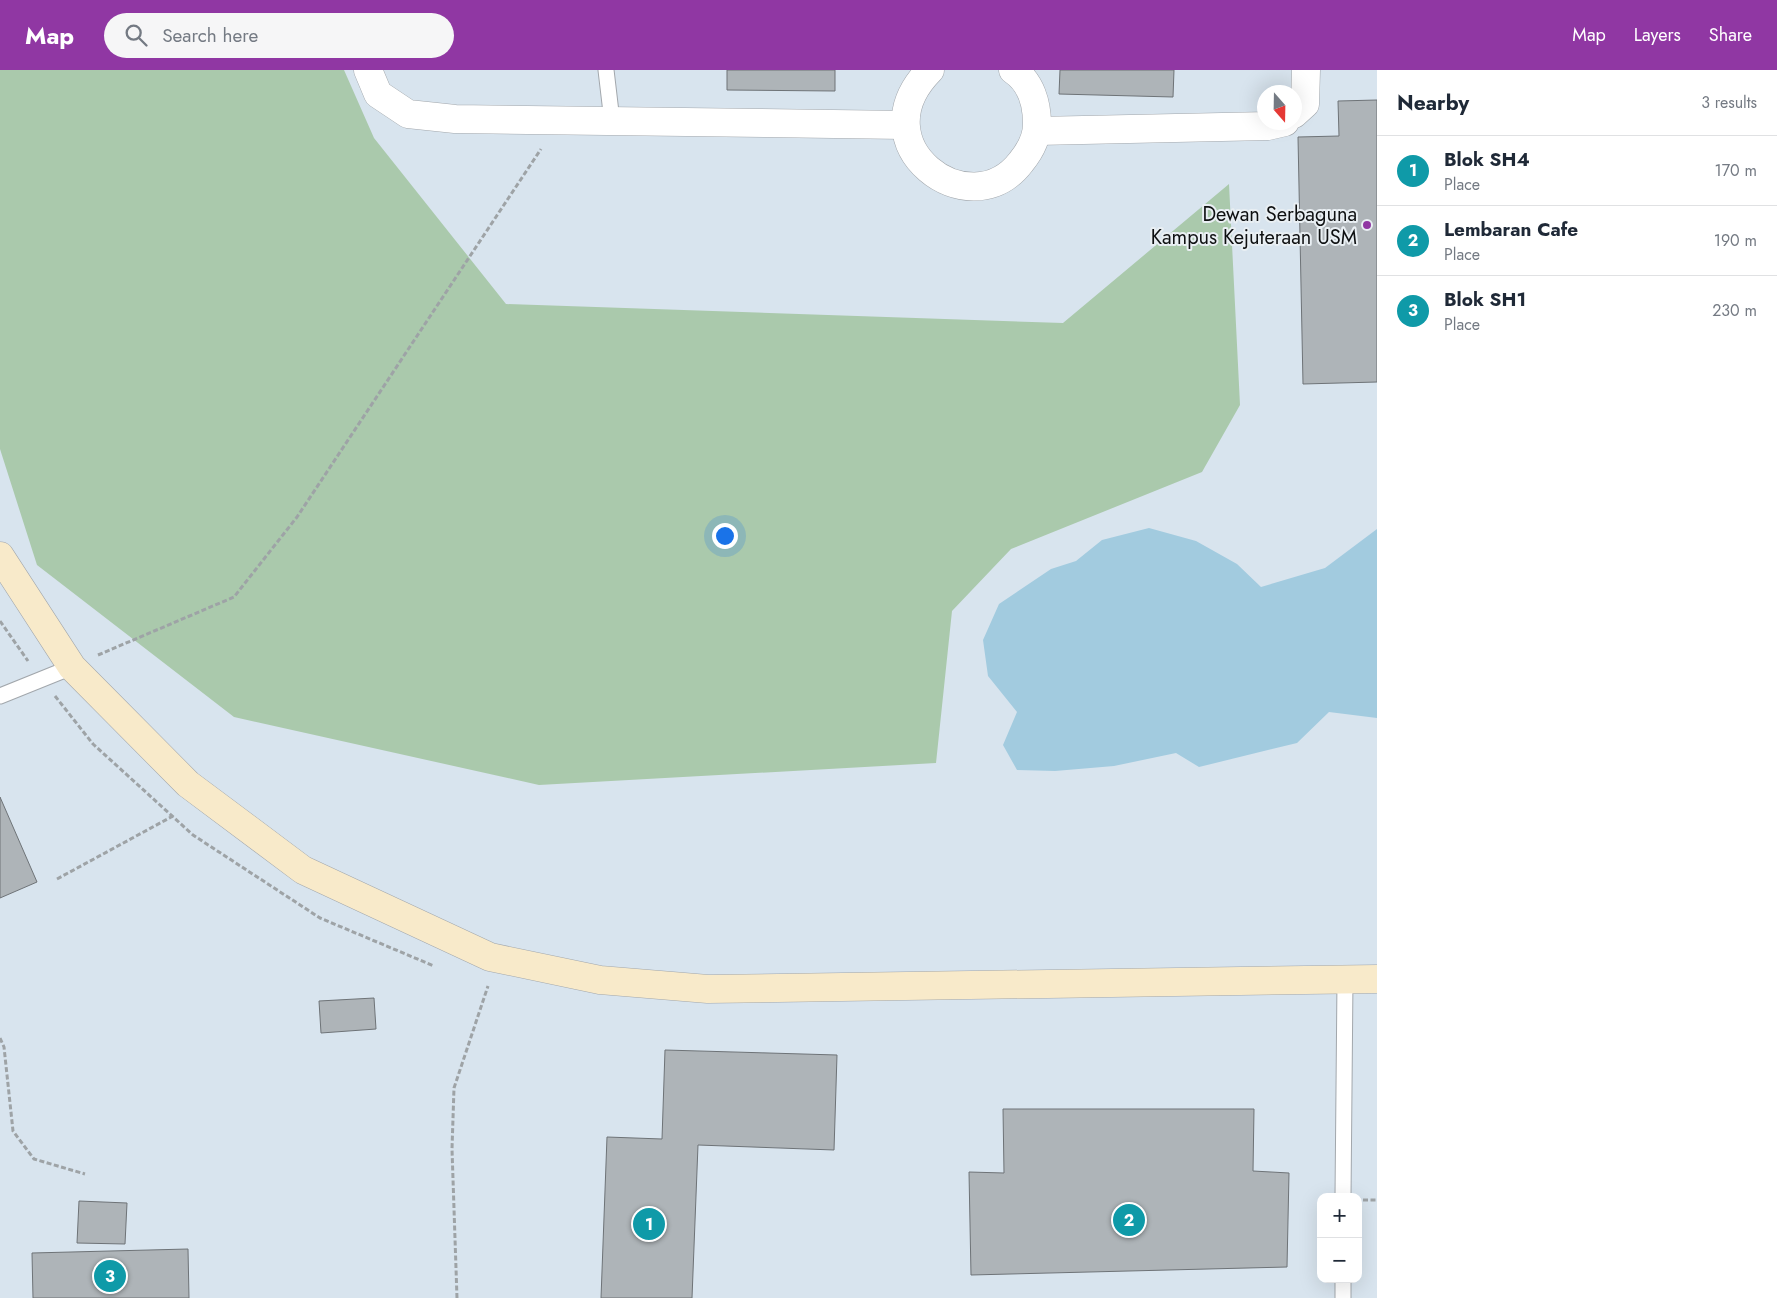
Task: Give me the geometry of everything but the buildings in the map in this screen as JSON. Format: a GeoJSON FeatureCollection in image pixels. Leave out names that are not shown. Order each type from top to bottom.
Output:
{"type":"FeatureCollection","features":[{"type":"Feature","properties":{"kind":"street"},"geometry":{"type":"LineString","coordinates":[[368,70],[378,94],[408,114],[455,119],[906,125]]}},
{"type":"Feature","properties":{"kind":"street"},"geometry":{"type":"LineString","coordinates":[[930,70],[917,83],[907,103],[906,125],[910,146],[922,164],[938,177],[958,185],[979,186],[1000,180],[1017,168],[1030,151],[1037,131],[1037,109],[1030,89],[1013,70]]}},
{"type":"Feature","properties":{"kind":"street"},"geometry":{"type":"LineString","coordinates":[[1302,107],[1306,104],[1306,70]]}},
{"type":"Feature","properties":{"kind":"street"},"geometry":{"type":"LineString","coordinates":[[1037,131],[1257,126]]}},
{"type":"Feature","properties":{"kind":"street"},"geometry":{"type":"LineString","coordinates":[[0,556],[72,666],[188,784],[303,870],[490,957],[600,980],[708,989],[1377,979]]}},
{"type":"Feature","properties":{"kind":"lane"},"geometry":{"type":"LineString","coordinates":[[606,70],[612,121]]}},
{"type":"Feature","properties":{"kind":"lane"},"geometry":{"type":"LineString","coordinates":[[0,696],[72,666]]}},
{"type":"Feature","properties":{"kind":"lane"},"geometry":{"type":"LineString","coordinates":[[1343,1193],[1345,980]]}},
{"type":"Feature","properties":{"kind":"lane"},"geometry":{"type":"LineString","coordinates":[[1342,1298],[1343,1283]]}},
{"type":"Feature","properties":{"kind":"path"},"geometry":{"type":"LineString","coordinates":[[72,666],[234,597],[297,517],[560,120]]}},
{"type":"Feature","properties":{"kind":"path"},"geometry":{"type":"LineString","coordinates":[[57,879],[173,816]]}},
{"type":"Feature","properties":{"kind":"path"},"geometry":{"type":"LineString","coordinates":[[457,1298],[452,1149],[454,1088],[490,980]]}},
{"type":"Feature","properties":{"kind":"path"},"geometry":{"type":"LineString","coordinates":[[0,1038],[4,1047],[13,1131],[34,1159],[85,1174]]}},
{"type":"Feature","properties":{"kind":"path"},"geometry":{"type":"LineString","coordinates":[[1362,1200],[1377,1200]]}},
{"type":"Feature","properties":{"kind":"shaded area"},"geometry":{"type":"Polygon","coordinates":[[[0,70],[1377,70],[1377,1298],[0,1298],[0,70]]]}},
{"type":"Feature","properties":{"kind":"green space"},"geometry":{"type":"Polygon","coordinates":[[[0,70],[344,70],[374,138],[506,304],[1063,323],[1229,184],[1240,405],[1202,472],[1011,549],[952,611],[936,763],[539,785],[234,717],[37,565],[0,449],[0,70]]]}},
{"type":"Feature","properties":{"kind":"water"},"geometry":{"type":"Polygon","coordinates":[[[1149,528],[1196,541],[1237,564],[1261,587],[1325,568],[1377,529],[1377,718],[1329,712],[1297,743],[1199,767],[1176,753],[1114,766],[1055,771],[1017,770],[1003,745],[1017,712],[988,676],[983,640],[999,604],[1051,569],[1076,561],[1102,540],[1149,528]]]}},
{"type":"Feature","properties":{"kind":"place","name":"Dewan Serbaguna Kampus Kejuteraan USM"},"geometry":{"type":"Point","coordinates":[1367,225]}},
{"type":"Feature","properties":{"kind":"place","name":"Lembaran Cafe"},"geometry":{"type":"Point","coordinates":[1129,1220]}},
{"type":"Feature","properties":{"kind":"place","name":"Blok SH4"},"geometry":{"type":"Point","coordinates":[649,1224]}},
{"type":"Feature","properties":{"kind":"place","name":"Blok SH1"},"geometry":{"type":"Point","coordinates":[110,1276]}}]}
